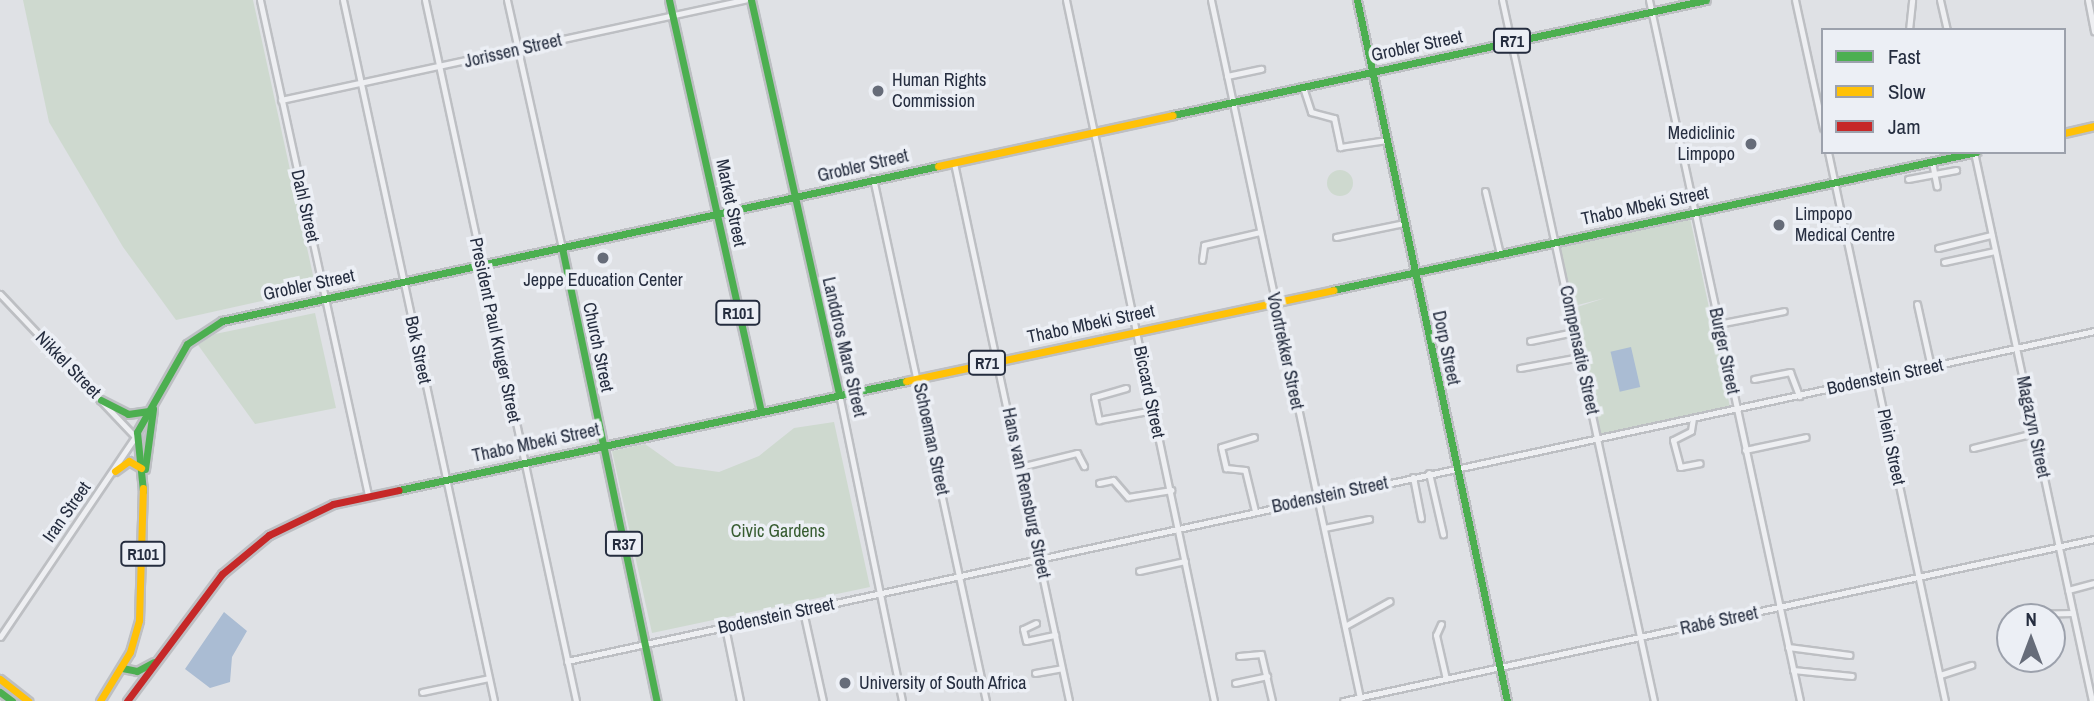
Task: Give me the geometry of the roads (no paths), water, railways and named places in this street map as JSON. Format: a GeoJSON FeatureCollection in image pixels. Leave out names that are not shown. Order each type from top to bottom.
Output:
{"type":"FeatureCollection","features":[{"type":"Feature","properties":{"kind":"main road","name":"Market Street"},"geometry":{"type":"LineString","coordinates":[[669,0],[761,412]]}},
{"type":"Feature","properties":{"kind":"main road","name":"Landdros Mare Street"},"geometry":{"type":"LineString","coordinates":[[751,0],[839,394]]}},
{"type":"Feature","properties":{"kind":"main road","name":"Dorp Street"},"geometry":{"type":"LineString","coordinates":[[1357,0],[1507,701]]}},
{"type":"Feature","properties":{"kind":"main road","name":"Grobler Street"},"geometry":{"type":"LineString","coordinates":[[143,491],[154,402],[187,344],[211,325],[873,178],[954,163],[1706,0]]}},
{"type":"Feature","properties":{"kind":"main road"},"geometry":{"type":"LineString","coordinates":[[2066,133],[2094,126]]}},
{"type":"Feature","properties":{"kind":"main road","name":"Thabo Mbeki Street"},"geometry":{"type":"LineString","coordinates":[[127,701],[209,589],[250,548],[314,510],[368,495],[761,412],[1134,329],[1966,154]]}},
{"type":"Feature","properties":{"kind":"main road","name":"Church Street"},"geometry":{"type":"LineString","coordinates":[[562,248],[657,701]]}},
{"type":"Feature","properties":{"kind":"main road"},"geometry":{"type":"LineString","coordinates":[[101,400],[128,414],[149,411]]}},
{"type":"Feature","properties":{"kind":"main road","name":"Iran Street"},"geometry":{"type":"LineString","coordinates":[[135,438],[154,402]]}},
{"type":"Feature","properties":{"kind":"main road","name":"Grobler Street"},"geometry":{"type":"LineString","coordinates":[[100,701],[122,668],[142,601],[143,491],[142,470],[135,438]]}},
{"type":"Feature","properties":{"kind":"main road"},"geometry":{"type":"LineString","coordinates":[[115,471],[131,461],[142,470]]}},
{"type":"Feature","properties":{"kind":"main road"},"geometry":{"type":"LineString","coordinates":[[122,668],[141,670],[159,658]]}},
{"type":"Feature","properties":{"kind":"main road"},"geometry":{"type":"LineString","coordinates":[[0,678],[28,701]]}},
{"type":"Feature","properties":{"kind":"main road"},"geometry":{"type":"LineString","coordinates":[[0,692],[12,701]]}},
{"type":"Feature","properties":{"kind":"street","name":"Dahl Street"},"geometry":{"type":"LineString","coordinates":[[260,0],[368,495]]}},
{"type":"Feature","properties":{"kind":"street","name":"Bok Street"},"geometry":{"type":"LineString","coordinates":[[343,0],[494,701]]}},
{"type":"Feature","properties":{"kind":"street","name":"President Paul Kruger Street"},"geometry":{"type":"LineString","coordinates":[[425,0],[576,699]]}},
{"type":"Feature","properties":{"kind":"street","name":"Church Street"},"geometry":{"type":"LineString","coordinates":[[508,0],[562,248]]}},
{"type":"Feature","properties":{"kind":"street","name":"Jorissen Street"},"geometry":{"type":"LineString","coordinates":[[281,100],[745,0]]}},
{"type":"Feature","properties":{"kind":"street","name":"Biccard Street"},"geometry":{"type":"LineString","coordinates":[[1066,0],[1214,701]]}},
{"type":"Feature","properties":{"kind":"street","name":"Voortrekker Street"},"geometry":{"type":"LineString","coordinates":[[1211,0],[1361,699]]}},
{"type":"Feature","properties":{"kind":"street","name":"Compensatie Street"},"geometry":{"type":"LineString","coordinates":[[1502,0],[1654,701]]}},
{"type":"Feature","properties":{"kind":"street","name":"Burger Street"},"geometry":{"type":"LineString","coordinates":[[1649,0],[1800,701]]}},
{"type":"Feature","properties":{"kind":"street"},"geometry":{"type":"LineString","coordinates":[[1795,0],[1821,119]]}},
{"type":"Feature","properties":{"kind":"street"},"geometry":{"type":"LineString","coordinates":[[1909,28],[1912,0]]}},
{"type":"Feature","properties":{"kind":"street"},"geometry":{"type":"LineString","coordinates":[[1940,0],[1947,28]]}},
{"type":"Feature","properties":{"kind":"street"},"geometry":{"type":"LineString","coordinates":[[2088,0],[2094,31]]}},
{"type":"Feature","properties":{"kind":"street"},"geometry":{"type":"LineString","coordinates":[[1227,76],[1261,69]]}},
{"type":"Feature","properties":{"kind":"street"},"geometry":{"type":"LineString","coordinates":[[1303,87],[1311,112],[1334,118],[1340,146],[1387,140]]}},
{"type":"Feature","properties":{"kind":"street","name":"Plein Street"},"geometry":{"type":"LineString","coordinates":[[1828,154],[1945,701]]}},
{"type":"Feature","properties":{"kind":"street","name":"Magazyn Street"},"geometry":{"type":"LineString","coordinates":[[1975,154],[2092,701]]}},
{"type":"Feature","properties":{"kind":"street"},"geometry":{"type":"LineString","coordinates":[[1931,162],[1937,187]]}},
{"type":"Feature","properties":{"kind":"street","name":"Hans van Rensburg Street"},"geometry":{"type":"LineString","coordinates":[[954,163],[1069,701]]}},
{"type":"Feature","properties":{"kind":"street"},"geometry":{"type":"LineString","coordinates":[[1908,179],[1956,170]]}},
{"type":"Feature","properties":{"kind":"street","name":"Schoeman Street"},"geometry":{"type":"LineString","coordinates":[[873,178],[986,701]]}},
{"type":"Feature","properties":{"kind":"street"},"geometry":{"type":"LineString","coordinates":[[1485,191],[1500,254]]}},
{"type":"Feature","properties":{"kind":"street"},"geometry":{"type":"LineString","coordinates":[[1336,237],[1404,223]]}},
{"type":"Feature","properties":{"kind":"street"},"geometry":{"type":"LineString","coordinates":[[1202,260],[1204,245],[1260,232]]}},
{"type":"Feature","properties":{"kind":"street"},"geometry":{"type":"LineString","coordinates":[[1938,248],[1991,235]]}},
{"type":"Feature","properties":{"kind":"street"},"geometry":{"type":"LineString","coordinates":[[1944,262],[1995,251]]}},
{"type":"Feature","properties":{"kind":"street","name":"Nikkel Street"},"geometry":{"type":"LineString","coordinates":[[0,294],[135,438]]}},
{"type":"Feature","properties":{"kind":"street"},"geometry":{"type":"LineString","coordinates":[[1917,304],[1931,367]]}},
{"type":"Feature","properties":{"kind":"street"},"geometry":{"type":"LineString","coordinates":[[1718,324],[1784,311]]}},
{"type":"Feature","properties":{"kind":"street","name":"Bodenstein Street"},"geometry":{"type":"LineString","coordinates":[[567,661],[803,611],[960,573],[2094,331]]}},
{"type":"Feature","properties":{"kind":"street"},"geometry":{"type":"LineString","coordinates":[[1530,341],[1574,332]]}},
{"type":"Feature","properties":{"kind":"street"},"geometry":{"type":"LineString","coordinates":[[1520,368],[1580,357]]}},
{"type":"Feature","properties":{"kind":"street"},"geometry":{"type":"LineString","coordinates":[[1754,379],[1790,372],[1799,396]]}},
{"type":"Feature","properties":{"kind":"street"},"geometry":{"type":"LineString","coordinates":[[1126,388],[1094,397],[1099,420],[1153,410]]}},
{"type":"Feature","properties":{"kind":"street","name":"Landdros Mare Street"},"geometry":{"type":"LineString","coordinates":[[839,394],[902,701]]}},
{"type":"Feature","properties":{"kind":"street"},"geometry":{"type":"LineString","coordinates":[[1693,418],[1691,431],[1673,440],[1680,467],[1700,463]]}},
{"type":"Feature","properties":{"kind":"street"},"geometry":{"type":"LineString","coordinates":[[1973,448],[2034,433]]}},
{"type":"Feature","properties":{"kind":"street"},"geometry":{"type":"LineString","coordinates":[[1254,437],[1221,447],[1225,467],[1245,470],[1255,511]]}},
{"type":"Feature","properties":{"kind":"street"},"geometry":{"type":"LineString","coordinates":[[1745,450],[1805,437]]}},
{"type":"Feature","properties":{"kind":"street","name":"Iran Street"},"geometry":{"type":"LineString","coordinates":[[0,638],[135,438]]}},
{"type":"Feature","properties":{"kind":"street"},"geometry":{"type":"LineString","coordinates":[[1020,467],[1077,453],[1084,466]]}},
{"type":"Feature","properties":{"kind":"street"},"geometry":{"type":"LineString","coordinates":[[1429,473],[1443,534]]}},
{"type":"Feature","properties":{"kind":"street"},"geometry":{"type":"LineString","coordinates":[[1413,477],[1422,517]]}},
{"type":"Feature","properties":{"kind":"street"},"geometry":{"type":"LineString","coordinates":[[1099,483],[1113,480],[1128,497],[1171,490]]}},
{"type":"Feature","properties":{"kind":"street"},"geometry":{"type":"LineString","coordinates":[[1324,528],[1369,519]]}},
{"type":"Feature","properties":{"kind":"street","name":"Rabé Street"},"geometry":{"type":"LineString","coordinates":[[1343,701],[2094,539]]}},
{"type":"Feature","properties":{"kind":"street"},"geometry":{"type":"LineString","coordinates":[[1139,571],[1185,561]]}},
{"type":"Feature","properties":{"kind":"street"},"geometry":{"type":"LineString","coordinates":[[2068,590],[2094,583]]}},
{"type":"Feature","properties":{"kind":"street"},"geometry":{"type":"LineString","coordinates":[[1345,626],[1390,601]]}},
{"type":"Feature","properties":{"kind":"street"},"geometry":{"type":"LineString","coordinates":[[803,611],[822,701]]}},
{"type":"Feature","properties":{"kind":"street"},"geometry":{"type":"LineString","coordinates":[[2066,613],[2073,613]]}},
{"type":"Feature","properties":{"kind":"street"},"geometry":{"type":"LineString","coordinates":[[1036,623],[1023,629],[1026,641],[1055,635]]}},
{"type":"Feature","properties":{"kind":"street"},"geometry":{"type":"LineString","coordinates":[[1441,624],[1436,635],[1446,680]]}},
{"type":"Feature","properties":{"kind":"street"},"geometry":{"type":"LineString","coordinates":[[725,628],[740,701]]}},
{"type":"Feature","properties":{"kind":"street"},"geometry":{"type":"LineString","coordinates":[[1788,647],[1849,655]]}},
{"type":"Feature","properties":{"kind":"street"},"geometry":{"type":"LineString","coordinates":[[1239,656],[1261,654],[1272,701]]}},
{"type":"Feature","properties":{"kind":"street"},"geometry":{"type":"LineString","coordinates":[[1940,675],[1972,665]]}},
{"type":"Feature","properties":{"kind":"street"},"geometry":{"type":"LineString","coordinates":[[1035,673],[1062,668]]}},
{"type":"Feature","properties":{"kind":"street"},"geometry":{"type":"LineString","coordinates":[[1793,670],[1852,676]]}},
{"type":"Feature","properties":{"kind":"street"},"geometry":{"type":"LineString","coordinates":[[1235,683],[1267,676]]}},
{"type":"Feature","properties":{"kind":"street"},"geometry":{"type":"LineString","coordinates":[[422,692],[489,678]]}},
{"type":"Feature","properties":{"kind":"water"},"geometry":{"type":"Polygon","coordinates":[[[1631,347],[1640,387],[1620,392],[1611,352],[1631,347]]]}},
{"type":"Feature","properties":{"kind":"water"},"geometry":{"type":"Polygon","coordinates":[[[224,612],[247,631],[232,657],[230,682],[210,688],[185,669],[224,612]]]}},
{"type":"Feature","properties":{"kind":"place","name":"Human Rights Commission"},"geometry":{"type":"Point","coordinates":[878,91]}},
{"type":"Feature","properties":{"kind":"place","name":"Mediclinic Limpopo"},"geometry":{"type":"Point","coordinates":[1751,144]}},
{"type":"Feature","properties":{"kind":"place","name":"Limpopo Medical Centre"},"geometry":{"type":"Point","coordinates":[1779,225]}},
{"type":"Feature","properties":{"kind":"place","name":"Jeppe Education Center"},"geometry":{"type":"Point","coordinates":[603,258]}},
{"type":"Feature","properties":{"kind":"place","name":"University of South Africa"},"geometry":{"type":"Point","coordinates":[845,683]}},
{"type":"Feature","properties":{"kind":"park label","name":"Civic Gardens"},"geometry":{"type":"Point","coordinates":[778,531]}}]}
